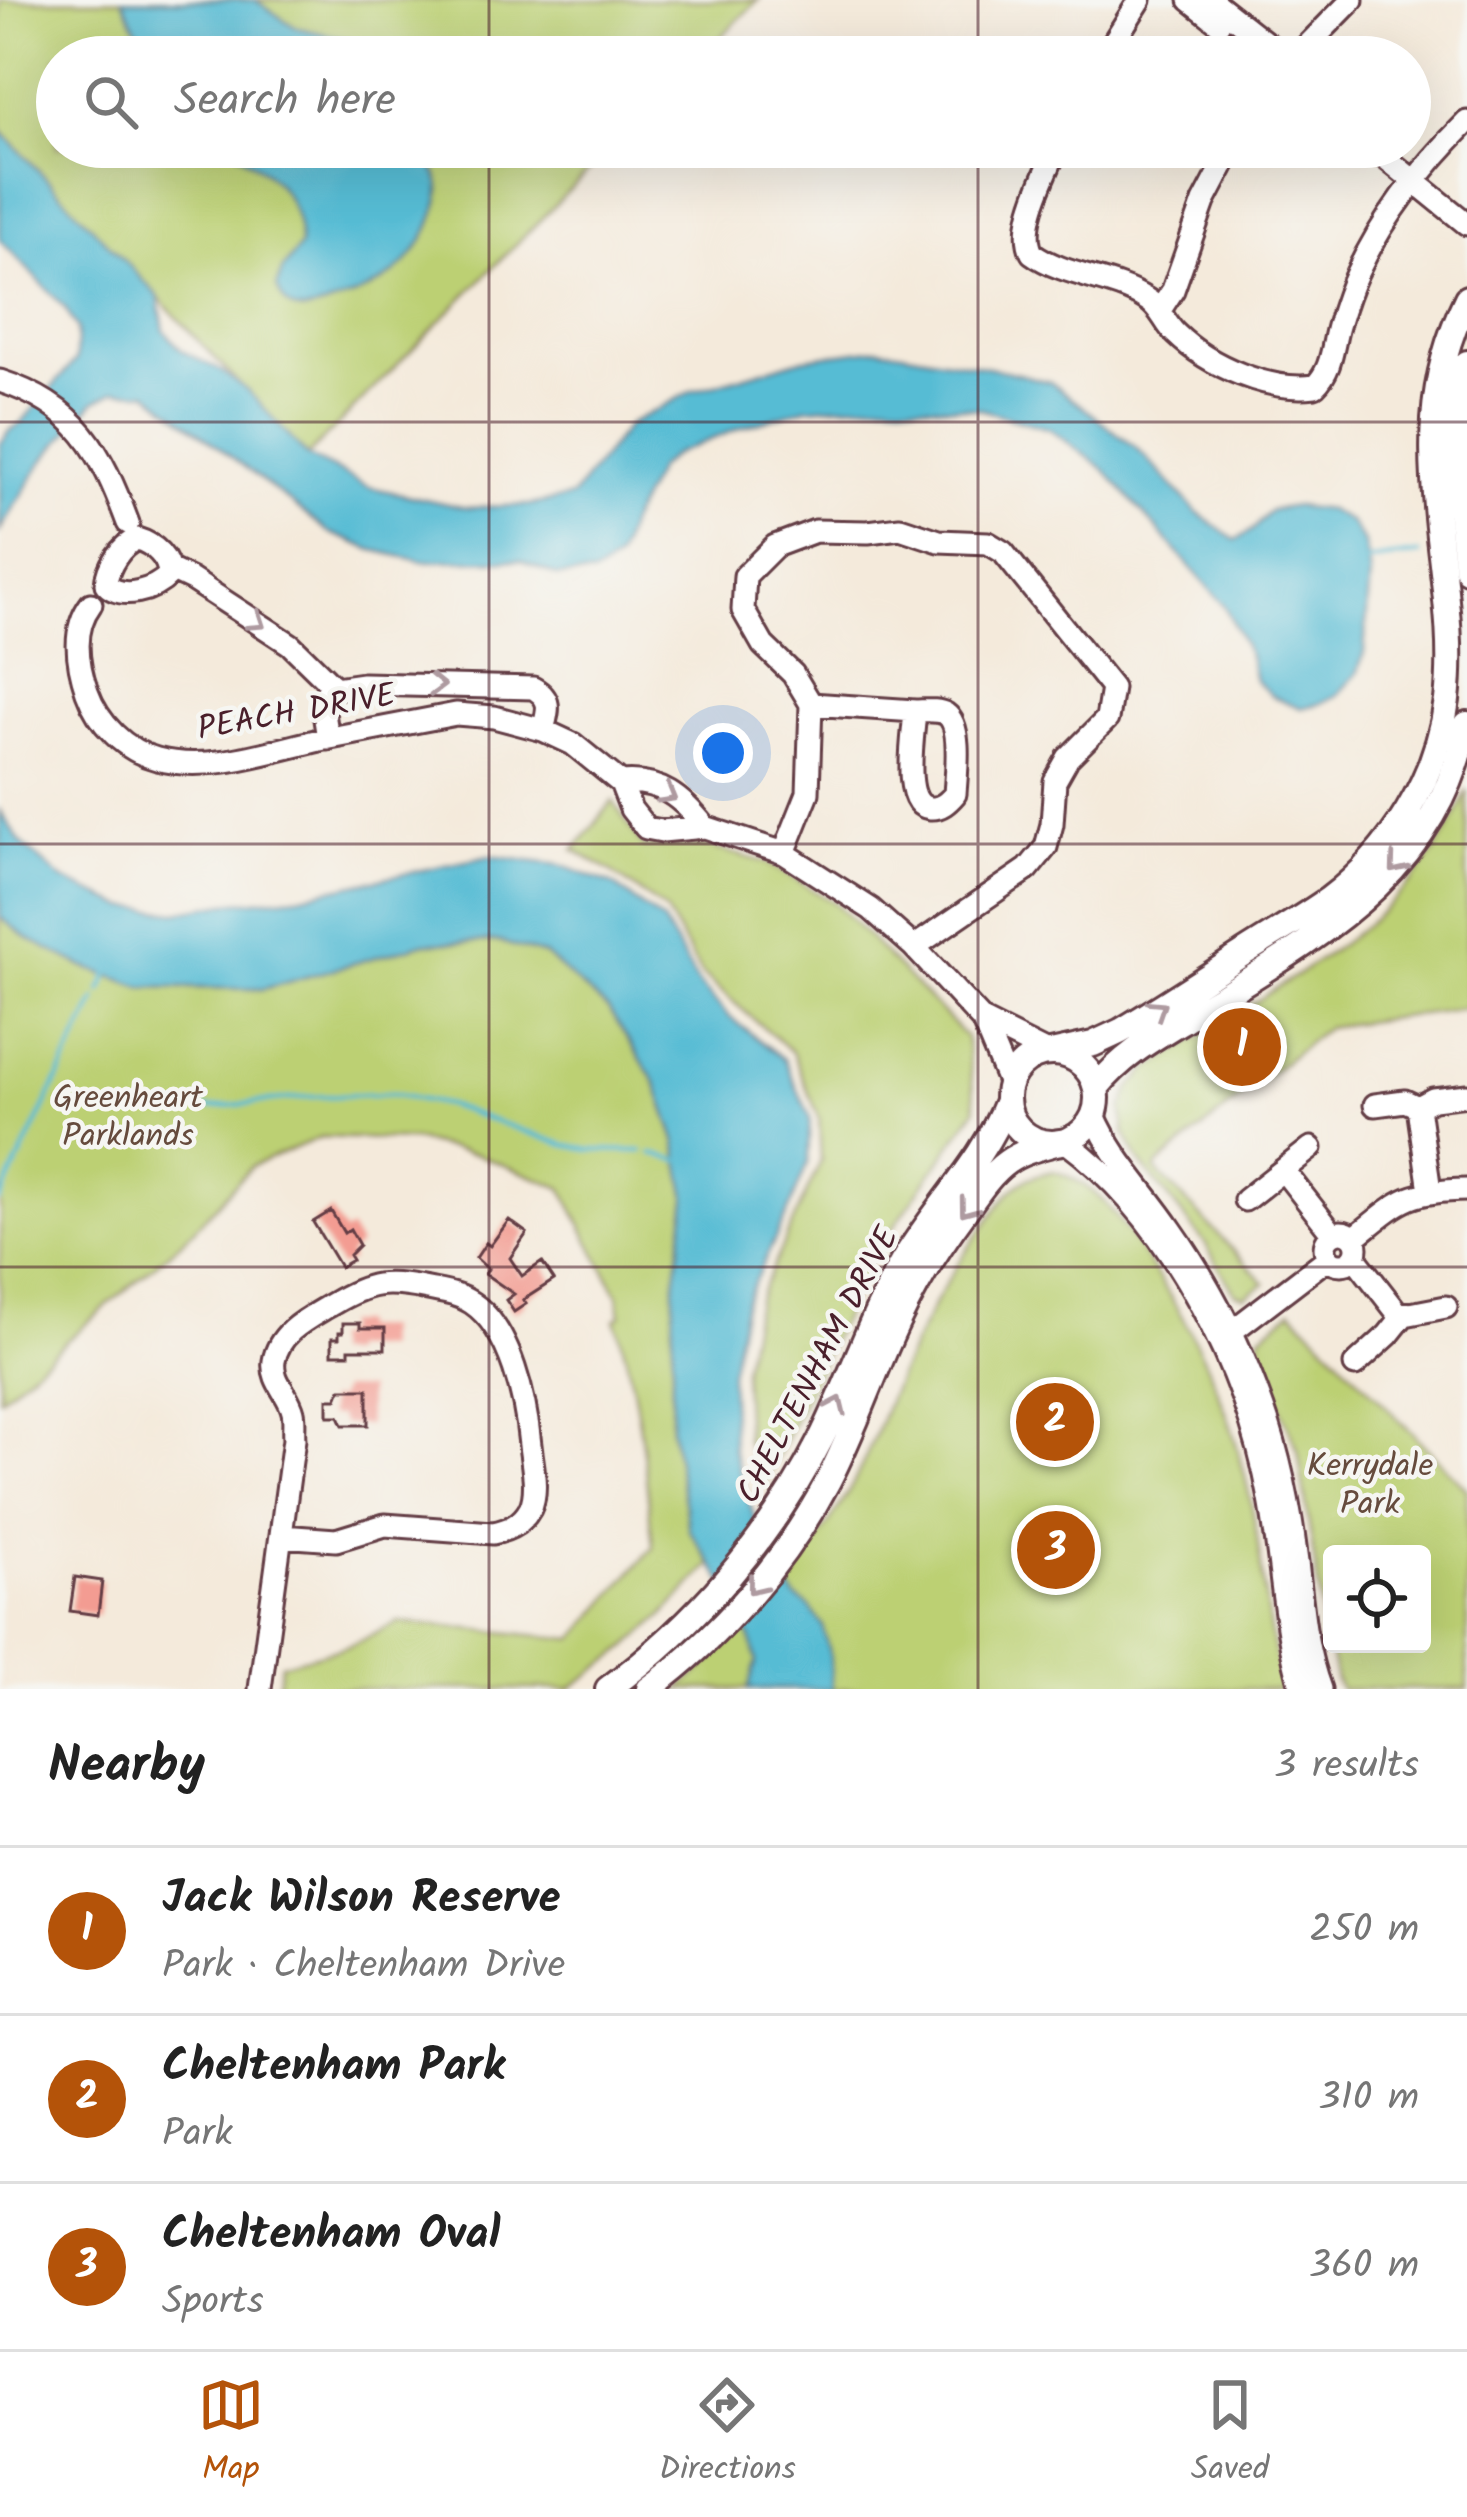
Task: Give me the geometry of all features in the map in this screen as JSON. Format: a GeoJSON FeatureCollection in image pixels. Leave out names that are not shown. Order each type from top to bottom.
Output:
{"type":"FeatureCollection","features":[{"type":"Feature","properties":{"kind":"main road"},"geometry":{"type":"LineString","coordinates":[[1049,1053],[1077,1060],[1096,1088],[1094,1114],[1085,1128],[1062,1142],[1039,1141],[1023,1133],[1012,1118],[1008,1093],[1021,1065],[1036,1056],[1049,1053],[1093,1044],[1121,1031],[1328,899],[1368,862],[1414,800],[1435,752],[1447,702],[1450,648],[1433,482],[1432,423],[1450,334],[1467,298]]}},
{"type":"Feature","properties":{"kind":"main road"},"geometry":{"type":"LineString","coordinates":[[1467,363],[1456,452],[1467,570]]}},
{"type":"Feature","properties":{"kind":"main road"},"geometry":{"type":"LineString","coordinates":[[1096,1088],[1130,1052],[1367,898],[1405,858],[1433,815],[1456,765],[1467,724]]}},
{"type":"Feature","properties":{"kind":"main road","name":"CHELTENHAM DRIVE"},"geometry":{"type":"LineString","coordinates":[[608,1689],[695,1614],[782,1508],[826,1430],[893,1280],[927,1224],[986,1147],[1008,1093]]}},
{"type":"Feature","properties":{"kind":"main road","name":"CHELTENHAM DRIVE"},"geometry":{"type":"LineString","coordinates":[[649,1689],[708,1638],[798,1531],[847,1443],[910,1296],[975,1197],[1007,1162],[1062,1142]]}},
{"type":"Feature","properties":{"kind":"street"},"geometry":{"type":"LineString","coordinates":[[1117,36],[1140,0]]}},
{"type":"Feature","properties":{"kind":"street"},"geometry":{"type":"LineString","coordinates":[[1190,0],[1235,36]]}},
{"type":"Feature","properties":{"kind":"street"},"geometry":{"type":"LineString","coordinates":[[1211,0],[1257,36]]}},
{"type":"Feature","properties":{"kind":"street"},"geometry":{"type":"LineString","coordinates":[[1316,36],[1352,0]]}},
{"type":"Feature","properties":{"kind":"street"},"geometry":{"type":"LineString","coordinates":[[1431,162],[1467,122]]}},
{"type":"Feature","properties":{"kind":"street"},"geometry":{"type":"LineString","coordinates":[[1049,168],[1026,235],[1030,250],[1046,262],[1144,297],[1181,339],[1232,372],[1302,388],[1315,386],[1328,369],[1345,306],[1364,260],[1394,206],[1425,168]]}},
{"type":"Feature","properties":{"kind":"street"},"geometry":{"type":"LineString","coordinates":[[1160,310],[1173,290],[1204,202],[1222,168]]}},
{"type":"Feature","properties":{"kind":"street"},"geometry":{"type":"LineString","coordinates":[[1405,168],[1467,205]]}},
{"type":"Feature","properties":{"kind":"street"},"geometry":{"type":"LineString","coordinates":[[1411,168],[1467,224]]}},
{"type":"Feature","properties":{"kind":"street"},"geometry":{"type":"LineString","coordinates":[[8,384],[54,406],[76,424],[101,460],[132,536],[164,558],[169,569],[290,644],[335,688]]}},
{"type":"Feature","properties":{"kind":"street"},"geometry":{"type":"LineString","coordinates":[[784,853],[808,793],[812,704],[793,674],[763,645],[743,610],[745,576],[775,546],[815,531],[900,528],[939,541],[988,543],[1003,552],[1112,688],[1107,719],[1068,758],[1055,781],[1046,847],[1028,869],[914,947]]}},
{"type":"Feature","properties":{"kind":"street"},"geometry":{"type":"LineString","coordinates":[[111,586],[132,536]]}},
{"type":"Feature","properties":{"kind":"street","name":"PEACH DRIVE"},"geometry":{"type":"LineString","coordinates":[[169,569],[168,577],[157,586],[111,586],[98,604],[91,604],[77,642],[87,692],[110,730],[137,751],[187,764],[456,714],[494,717],[543,730],[573,744],[621,783],[631,809],[646,828],[705,827],[784,853],[871,909],[983,1021],[1049,1053]]}},
{"type":"Feature","properties":{"kind":"street"},"geometry":{"type":"LineString","coordinates":[[328,739],[323,701],[327,693],[335,688],[389,683],[533,688],[548,700],[543,730]]}},
{"type":"Feature","properties":{"kind":"street"},"geometry":{"type":"LineString","coordinates":[[812,704],[915,710]]}},
{"type":"Feature","properties":{"kind":"street","name":"PEACH DRIVE"},"geometry":{"type":"LineString","coordinates":[[621,783],[664,788],[705,827]]}},
{"type":"Feature","properties":{"kind":"street","name":"PEACH DRIVE"},"geometry":{"type":"LineString","coordinates":[[983,1021],[1008,1093]]}},
{"type":"Feature","properties":{"kind":"street"},"geometry":{"type":"LineString","coordinates":[[1418,1107],[1433,1099],[1467,1095]]}},
{"type":"Feature","properties":{"kind":"street"},"geometry":{"type":"LineString","coordinates":[[1375,1105],[1405,1101],[1418,1107]]}},
{"type":"Feature","properties":{"kind":"street"},"geometry":{"type":"LineString","coordinates":[[1418,1107],[1430,1191]]}},
{"type":"Feature","properties":{"kind":"street"},"geometry":{"type":"LineString","coordinates":[[1094,1114],[1110,1150],[1188,1253],[1259,1397],[1281,1466],[1307,1643],[1320,1689]]}},
{"type":"Feature","properties":{"kind":"street"},"geometry":{"type":"LineString","coordinates":[[1062,1142],[1106,1173],[1225,1336],[1263,1466],[1302,1689]]}},
{"type":"Feature","properties":{"kind":"street"},"geometry":{"type":"LineString","coordinates":[[1245,1200],[1311,1148]]}},
{"type":"Feature","properties":{"kind":"street"},"geometry":{"type":"LineString","coordinates":[[1283,1170],[1347,1243],[1389,1306],[1404,1315]]}},
{"type":"Feature","properties":{"kind":"street"},"geometry":{"type":"LineString","coordinates":[[1225,1336],[1328,1258],[1325,1247],[1347,1243],[1399,1202],[1430,1191],[1467,1190]]}},
{"type":"Feature","properties":{"kind":"street"},"geometry":{"type":"LineString","coordinates":[[260,1689],[294,1439],[293,1408],[276,1379],[274,1361],[282,1342],[293,1328],[376,1283],[447,1293],[476,1306],[502,1342],[525,1405],[535,1492],[522,1521],[493,1533],[385,1525],[337,1540],[281,1536]]}},
{"type":"Feature","properties":{"kind":"street"},"geometry":{"type":"LineString","coordinates":[[1355,1365],[1404,1315],[1446,1307]]}},
{"type":"Feature","properties":{"kind":"green space"},"geometry":{"type":"Polygon","coordinates":[[[0,0],[758,0],[722,36],[36,36],[36,167],[0,129],[0,0]]]}},
{"type":"Feature","properties":{"kind":"green space"},"geometry":{"type":"Polygon","coordinates":[[[37,168],[591,168],[307,456],[37,168]]]}},
{"type":"Feature","properties":{"kind":"green space"},"geometry":{"type":"Polygon","coordinates":[[[1467,790],[1467,1008],[1327,1027],[1158,1165],[1156,1170],[1265,1283],[1245,1296],[1235,1293],[1204,1242],[1139,1161],[1125,1134],[1122,1109],[1131,1087],[1150,1068],[1300,973],[1385,908],[1432,855],[1467,790]]]}},
{"type":"Feature","properties":{"kind":"green space"},"geometry":{"type":"Polygon","coordinates":[[[613,801],[643,847],[706,846],[765,862],[835,903],[966,1037],[976,1109],[867,1266],[764,1484],[746,1441],[743,1369],[757,1301],[821,1161],[819,1117],[792,1052],[702,975],[665,910],[574,850],[613,801]]]}},
{"type":"Feature","properties":{"kind":"green space","name":"Greenheart Parklands"},"geometry":{"type":"Polygon","coordinates":[[[0,917],[27,938],[84,967],[143,987],[263,989],[425,943],[497,941],[545,955],[608,1009],[656,1082],[676,1140],[687,1199],[674,1291],[671,1427],[689,1529],[711,1564],[664,1615],[570,1689],[277,1689],[281,1664],[349,1646],[399,1622],[574,1639],[653,1547],[636,1403],[615,1319],[621,1316],[618,1295],[562,1188],[476,1154],[413,1140],[321,1137],[252,1166],[184,1240],[0,1398],[0,917]]]}},
{"type":"Feature","properties":{"kind":"green space"},"geometry":{"type":"Polygon","coordinates":[[[1053,1171],[1083,1185],[1116,1216],[1182,1316],[1212,1376],[1244,1473],[1284,1689],[679,1689],[745,1626],[826,1527],[856,1477],[911,1350],[957,1266],[1014,1188],[1053,1171]]]}},
{"type":"Feature","properties":{"kind":"green space","name":"Kerrydale Park"},"geometry":{"type":"Polygon","coordinates":[[[1292,1310],[1467,1489],[1467,1689],[1340,1689],[1330,1653],[1431,1653],[1431,1545],[1323,1545],[1323,1618],[1298,1451],[1259,1355],[1261,1335],[1292,1310]]]}},
{"type":"Feature","properties":{"kind":"water"},"geometry":{"type":"Polygon","coordinates":[[[122,0],[255,0],[295,27],[333,36],[140,36],[122,0]]]}},
{"type":"Feature","properties":{"kind":"water"},"geometry":{"type":"Polygon","coordinates":[[[0,130],[158,296],[164,330],[182,351],[249,392],[307,456],[369,487],[466,508],[530,505],[572,497],[628,425],[692,391],[805,358],[879,348],[1050,382],[1139,450],[1197,512],[1235,540],[1253,530],[1271,510],[1295,506],[1328,510],[1350,522],[1364,543],[1370,574],[1364,652],[1357,674],[1337,695],[1319,704],[1301,708],[1272,696],[1255,680],[1249,656],[1224,605],[1104,469],[1050,429],[980,409],[885,402],[806,408],[674,454],[658,468],[629,523],[617,559],[594,575],[557,576],[520,560],[421,561],[373,550],[328,532],[148,392],[116,391],[94,402],[43,461],[0,531],[0,445],[76,360],[77,329],[65,308],[0,240],[0,130]]]}},
{"type":"Feature","properties":{"kind":"water"},"geometry":{"type":"Polygon","coordinates":[[[259,168],[432,168],[440,187],[427,233],[394,273],[349,298],[304,310],[288,305],[277,287],[300,246],[294,211],[259,168]]]}},
{"type":"Feature","properties":{"kind":"water"},"geometry":{"type":"Polygon","coordinates":[[[0,811],[20,842],[63,880],[125,907],[177,912],[297,896],[490,856],[560,865],[614,885],[663,922],[698,983],[729,1017],[784,1059],[810,1117],[808,1162],[745,1301],[730,1372],[733,1450],[757,1526],[784,1580],[822,1625],[832,1689],[748,1689],[757,1661],[750,1636],[742,1629],[724,1583],[689,1529],[671,1427],[674,1290],[687,1199],[676,1140],[656,1082],[608,1009],[545,955],[497,941],[425,943],[263,989],[142,987],[84,967],[27,938],[0,917],[0,811]]]}},
{"type":"Feature","properties":{"kind":"building"},"geometry":{"type":"Polygon","coordinates":[[[331,1211],[344,1233],[350,1229],[359,1245],[349,1255],[352,1260],[340,1267],[313,1222],[331,1211]]]}},
{"type":"Feature","properties":{"kind":"building"},"geometry":{"type":"Polygon","coordinates":[[[509,1220],[527,1233],[510,1258],[522,1276],[542,1262],[554,1280],[523,1300],[526,1304],[514,1312],[506,1300],[514,1294],[485,1274],[488,1269],[476,1258],[509,1220]]]}},
{"type":"Feature","properties":{"kind":"building"},"geometry":{"type":"Polygon","coordinates":[[[343,1323],[385,1328],[385,1349],[332,1354],[332,1338],[339,1338],[343,1323]]]}},
{"type":"Feature","properties":{"kind":"building"},"geometry":{"type":"Polygon","coordinates":[[[341,1389],[368,1389],[368,1425],[343,1425],[339,1416],[328,1416],[328,1399],[337,1399],[341,1389]]]}},
{"type":"Feature","properties":{"kind":"building"},"geometry":{"type":"Polygon","coordinates":[[[75,1577],[102,1581],[98,1615],[70,1611],[75,1577]]]}},
{"type":"Feature","properties":{"kind":"waterway"},"geometry":{"type":"LineString","coordinates":[[1365,561],[1419,554]]}},
{"type":"Feature","properties":{"kind":"waterway"},"geometry":{"type":"LineString","coordinates":[[101,991],[108,975]]}},
{"type":"Feature","properties":{"kind":"waterway"},"geometry":{"type":"LineString","coordinates":[[0,1200],[96,1000]]}},
{"type":"Feature","properties":{"kind":"waterway"},"geometry":{"type":"LineString","coordinates":[[199,1109],[392,1094],[447,1105],[565,1145],[642,1151]]}},
{"type":"Feature","properties":{"kind":"waterway"},"geometry":{"type":"LineString","coordinates":[[652,1154],[680,1160]]}},
{"type":"Feature","properties":{"kind":"place","name":"Jack Wilson Reserve"},"geometry":{"type":"Point","coordinates":[1242,1047]}},
{"type":"Feature","properties":{"kind":"place","name":"Cheltenham Park"},"geometry":{"type":"Point","coordinates":[1055,1422]}},
{"type":"Feature","properties":{"kind":"place","name":"Cheltenham Oval"},"geometry":{"type":"Point","coordinates":[1056,1550]}}]}
